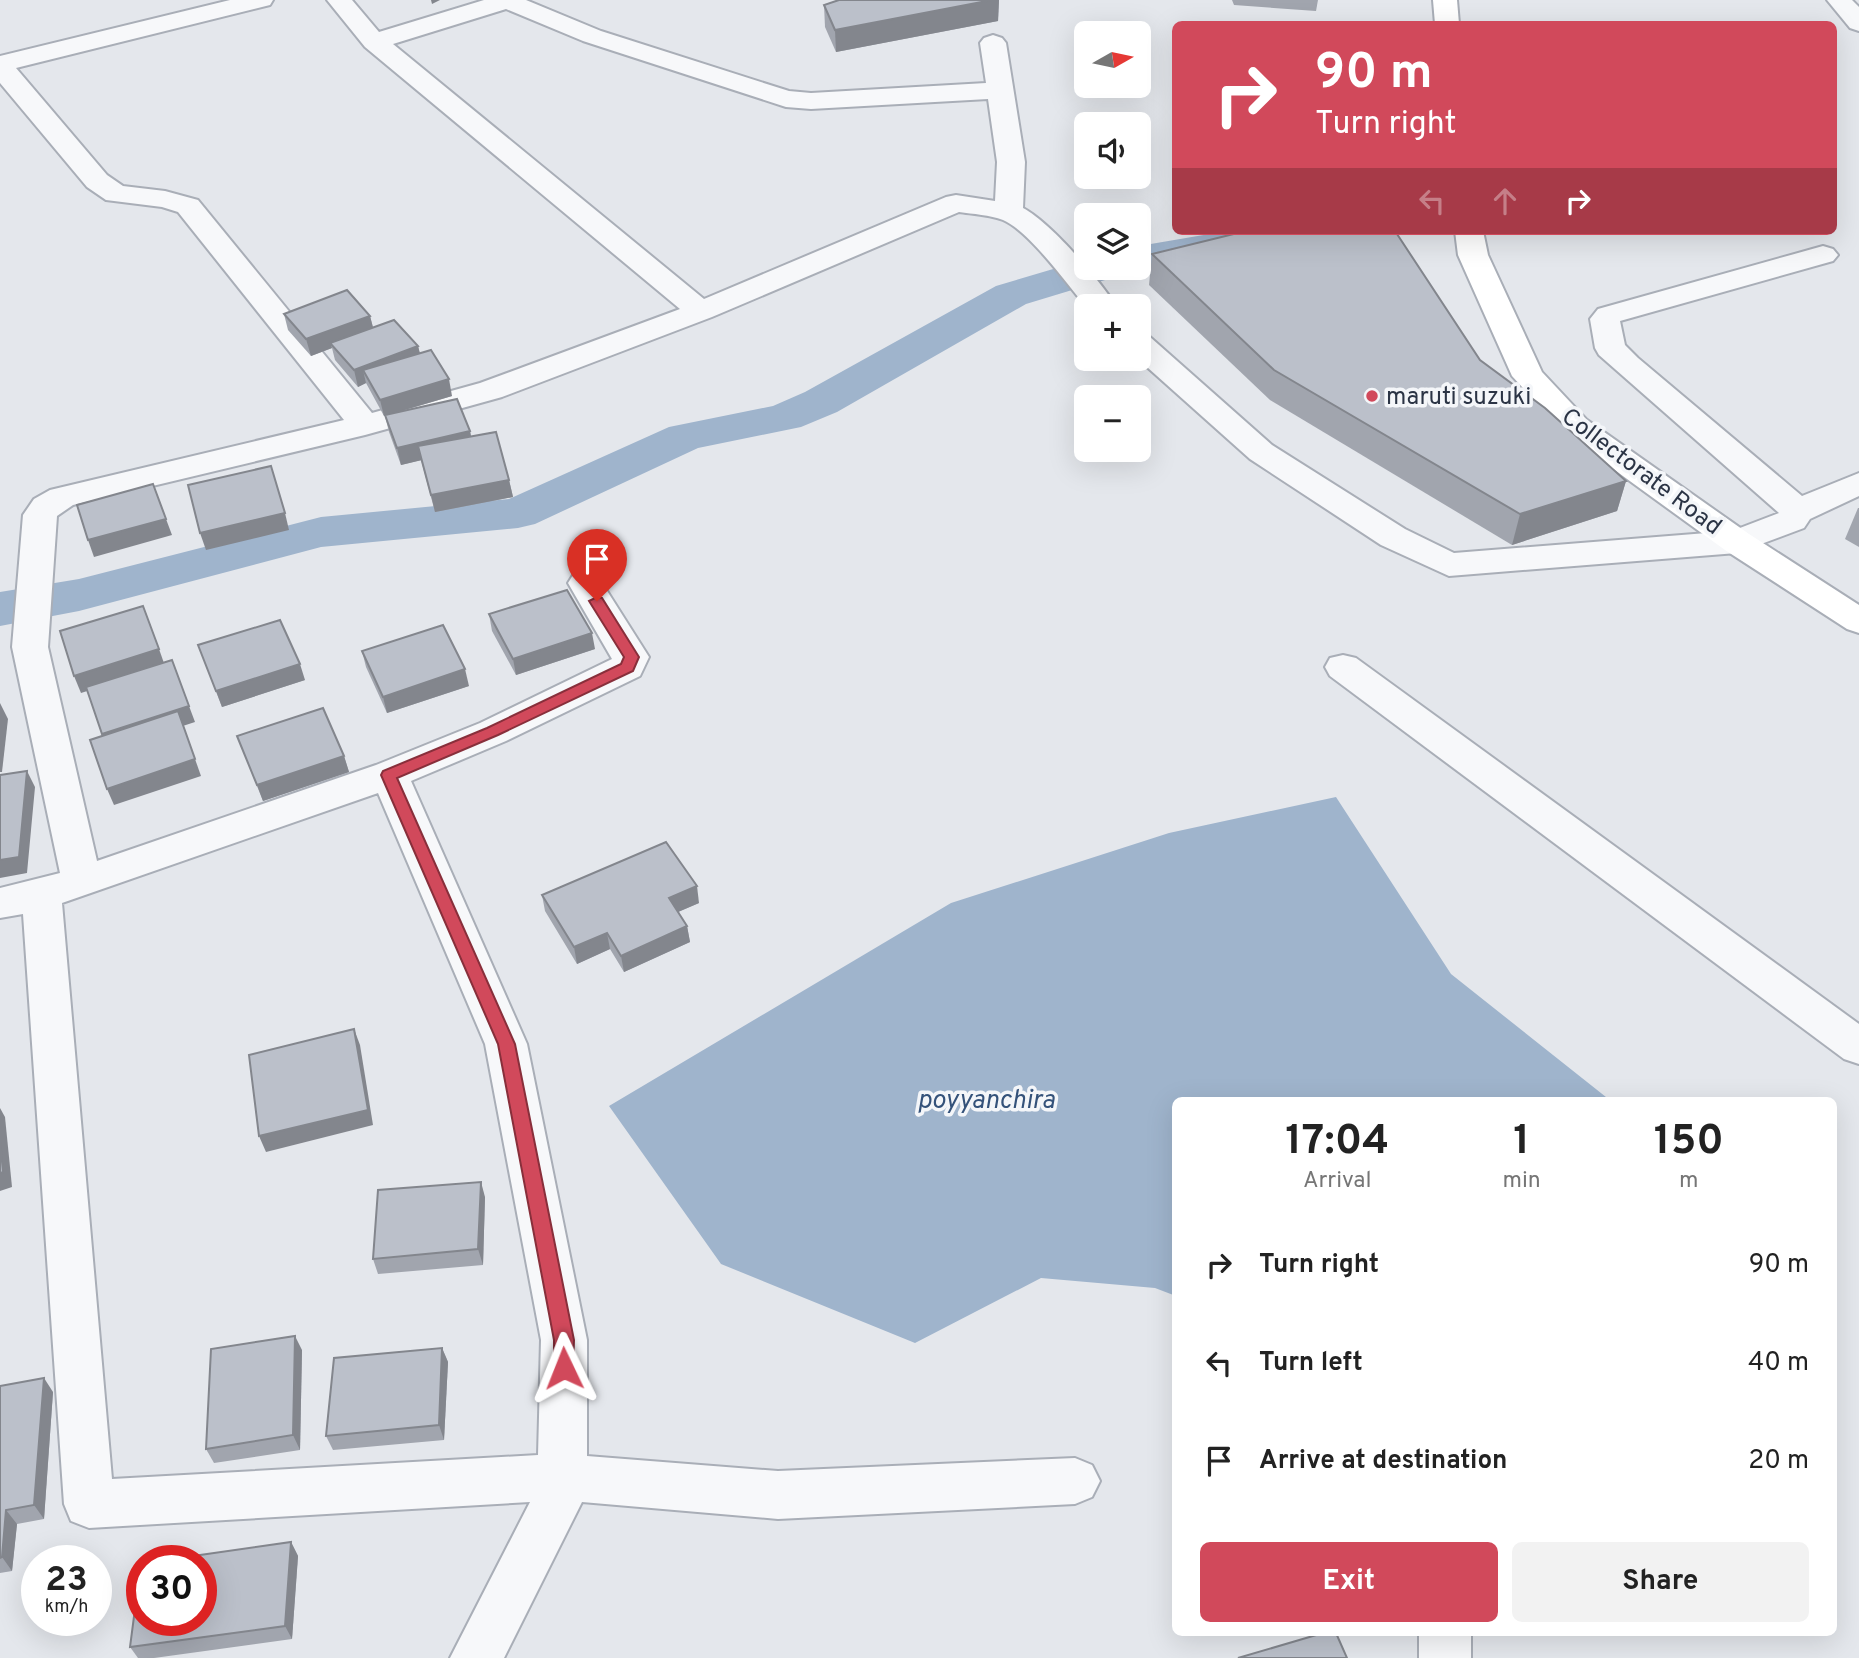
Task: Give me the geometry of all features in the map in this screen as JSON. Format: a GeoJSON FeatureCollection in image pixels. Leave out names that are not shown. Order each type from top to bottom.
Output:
{"type":"FeatureCollection","features":[{"type":"Feature","properties":{"kind":"main road"},"geometry":{"type":"LineString","coordinates":[[1445,0],[1447,21]]}},
{"type":"Feature","properties":{"kind":"main road","name":"Collectorate Road"},"geometry":{"type":"LineString","coordinates":[[1471,243],[1528,376],[1576,427],[1737,542],[1859,621]]}},
{"type":"Feature","properties":{"kind":"street"},"geometry":{"type":"LineString","coordinates":[[261,0],[0,65],[97,181],[116,194],[165,199],[188,206],[365,425]]}},
{"type":"Feature","properties":{"kind":"street"},"geometry":{"type":"LineString","coordinates":[[339,0],[374,42],[701,312]]}},
{"type":"Feature","properties":{"kind":"street"},"geometry":{"type":"LineString","coordinates":[[1839,0],[1859,23]]}},
{"type":"Feature","properties":{"kind":"street"},"geometry":{"type":"LineString","coordinates":[[374,42],[509,1],[592,36],[786,99],[811,101],[1000,90]]}},
{"type":"Feature","properties":{"kind":"street"},"geometry":{"type":"LineString","coordinates":[[993,44],[1011,162],[1009,212]]}},
{"type":"Feature","properties":{"kind":"street"},"geometry":{"type":"LineString","coordinates":[[1075,1481],[778,1495],[563,1477],[89,1504],[41,893],[30,647],[40,515],[46,506],[62,497],[365,425],[491,390],[701,312],[956,202],[1009,212],[1022,219],[1058,254],[1091,294]]}},
{"type":"Feature","properties":{"kind":"street"},"geometry":{"type":"LineString","coordinates":[[1798,510],[1618,356],[1610,348],[1605,318],[1609,314],[1823,255]]}},
{"type":"Feature","properties":{"kind":"street"},"geometry":{"type":"LineString","coordinates":[[1151,354],[1261,452],[1393,537],[1450,565],[1737,542],[1792,520],[1798,510],[1859,483]]}},
{"type":"Feature","properties":{"kind":"street"},"geometry":{"type":"LineString","coordinates":[[41,893],[388,775],[493,732],[627,667],[631,657],[585,583]]}},
{"type":"Feature","properties":{"kind":"street"},"geometry":{"type":"LineString","coordinates":[[1343,667],[1859,1047]]}},
{"type":"Feature","properties":{"kind":"street"},"geometry":{"type":"LineString","coordinates":[[388,775],[506,1044],[564,1340],[562,1492],[476,1658]]}},
{"type":"Feature","properties":{"kind":"street"},"geometry":{"type":"LineString","coordinates":[[1445,1636],[1445,1658]]}},
{"type":"Feature","properties":{"kind":"water","name":"poyyanchira"},"geometry":{"type":"Polygon","coordinates":[[[1336,797],[1451,974],[1606,1097],[1172,1097],[1172,1294],[1155,1288],[1041,1278],[915,1343],[721,1264],[609,1106],[951,903],[1169,833],[1336,797]]]}},
{"type":"Feature","properties":{"kind":"building"},"geometry":{"type":"Polygon","coordinates":[[[839,0],[992,0],[835,30],[824,5],[839,0]]]}},
{"type":"Feature","properties":{"kind":"building","name":"maruti suzuki"},"geometry":{"type":"Polygon","coordinates":[[[1230,235],[1398,235],[1480,360],[1545,408],[1626,481],[1520,514],[1274,370],[1152,254],[1230,235]]]}},
{"type":"Feature","properties":{"kind":"building"},"geometry":{"type":"Polygon","coordinates":[[[347,290],[370,316],[306,339],[284,314],[347,290]]]}},
{"type":"Feature","properties":{"kind":"building"},"geometry":{"type":"Polygon","coordinates":[[[394,320],[418,346],[354,370],[330,343],[394,320]]]}},
{"type":"Feature","properties":{"kind":"building"},"geometry":{"type":"Polygon","coordinates":[[[431,350],[449,379],[380,400],[363,370],[431,350]]]}},
{"type":"Feature","properties":{"kind":"building"},"geometry":{"type":"Polygon","coordinates":[[[457,399],[470,431],[397,448],[385,415],[457,399]]]}},
{"type":"Feature","properties":{"kind":"building"},"geometry":{"type":"Polygon","coordinates":[[[496,432],[509,480],[431,495],[418,446],[496,432]]]}},
{"type":"Feature","properties":{"kind":"building"},"geometry":{"type":"Polygon","coordinates":[[[271,466],[285,513],[200,533],[188,485],[271,466]]]}},
{"type":"Feature","properties":{"kind":"building"},"geometry":{"type":"Polygon","coordinates":[[[153,484],[166,519],[88,540],[77,505],[153,484]]]}},
{"type":"Feature","properties":{"kind":"building"},"geometry":{"type":"Polygon","coordinates":[[[567,590],[592,633],[513,659],[489,614],[567,590]]]}},
{"type":"Feature","properties":{"kind":"building"},"geometry":{"type":"Polygon","coordinates":[[[143,606],[159,649],[74,676],[60,631],[143,606]]]}},
{"type":"Feature","properties":{"kind":"building"},"geometry":{"type":"Polygon","coordinates":[[[280,620],[300,664],[216,691],[198,645],[280,620]]]}},
{"type":"Feature","properties":{"kind":"building"},"geometry":{"type":"Polygon","coordinates":[[[443,625],[465,669],[383,697],[362,651],[443,625]]]}},
{"type":"Feature","properties":{"kind":"building"},"geometry":{"type":"Polygon","coordinates":[[[172,660],[189,706],[102,734],[86,687],[172,660]]]}},
{"type":"Feature","properties":{"kind":"building"},"geometry":{"type":"Polygon","coordinates":[[[323,708],[344,756],[257,785],[237,736],[323,708]]]}},
{"type":"Feature","properties":{"kind":"building"},"geometry":{"type":"Polygon","coordinates":[[[178,711],[195,759],[107,789],[90,740],[178,711]]]}},
{"type":"Feature","properties":{"kind":"building"},"geometry":{"type":"Polygon","coordinates":[[[27,771],[19,857],[0,860],[0,775],[27,771]]]}},
{"type":"Feature","properties":{"kind":"building"},"geometry":{"type":"Polygon","coordinates":[[[666,842],[697,886],[669,898],[687,926],[621,956],[607,933],[574,947],[542,895],[666,842]]]}},
{"type":"Feature","properties":{"kind":"building"},"geometry":{"type":"Polygon","coordinates":[[[354,1029],[368,1110],[259,1136],[249,1055],[354,1029]]]}},
{"type":"Feature","properties":{"kind":"building"},"geometry":{"type":"Polygon","coordinates":[[[0,1141],[3,1172],[0,1173],[0,1141]]]}},
{"type":"Feature","properties":{"kind":"building"},"geometry":{"type":"Polygon","coordinates":[[[481,1182],[478,1249],[373,1259],[378,1190],[481,1182]]]}},
{"type":"Feature","properties":{"kind":"building"},"geometry":{"type":"Polygon","coordinates":[[[295,1336],[293,1435],[206,1449],[211,1349],[295,1336]]]}},
{"type":"Feature","properties":{"kind":"building"},"geometry":{"type":"Polygon","coordinates":[[[442,1348],[439,1425],[326,1436],[334,1358],[442,1348]]]}},
{"type":"Feature","properties":{"kind":"building"},"geometry":{"type":"Polygon","coordinates":[[[44,1378],[34,1505],[6,1510],[0,1558],[0,1386],[44,1378]]]}},
{"type":"Feature","properties":{"kind":"building"},"geometry":{"type":"Polygon","coordinates":[[[291,1542],[285,1626],[217,1635],[217,1553],[291,1542]]]}},
{"type":"Feature","properties":{"kind":"building"},"geometry":{"type":"Polygon","coordinates":[[[131,1636],[211,1636],[130,1647],[131,1636]]]}},
{"type":"Feature","properties":{"kind":"building"},"geometry":{"type":"Polygon","coordinates":[[[1313,1636],[1337,1636],[1347,1658],[1238,1658],[1313,1636]]]}},
{"type":"Feature","properties":{"kind":"waterway"},"geometry":{"type":"LineString","coordinates":[[1151,256],[1292,235]]}},
{"type":"Feature","properties":{"kind":"waterway"},"geometry":{"type":"LineString","coordinates":[[0,609],[79,595],[321,532],[518,513],[685,437],[785,417],[821,402],[1011,295],[1074,276]]}},
{"type":"Feature","properties":{"kind":"place","name":"maruti suzuki"},"geometry":{"type":"Point","coordinates":[1372,396]}},
{"type":"Feature","properties":{"kind":"route"},"geometry":{"type":"LineString","coordinates":[[564,1368],[564,1340],[506,1044],[388,775],[493,732],[627,667],[631,657],[597,601]]}}]}
